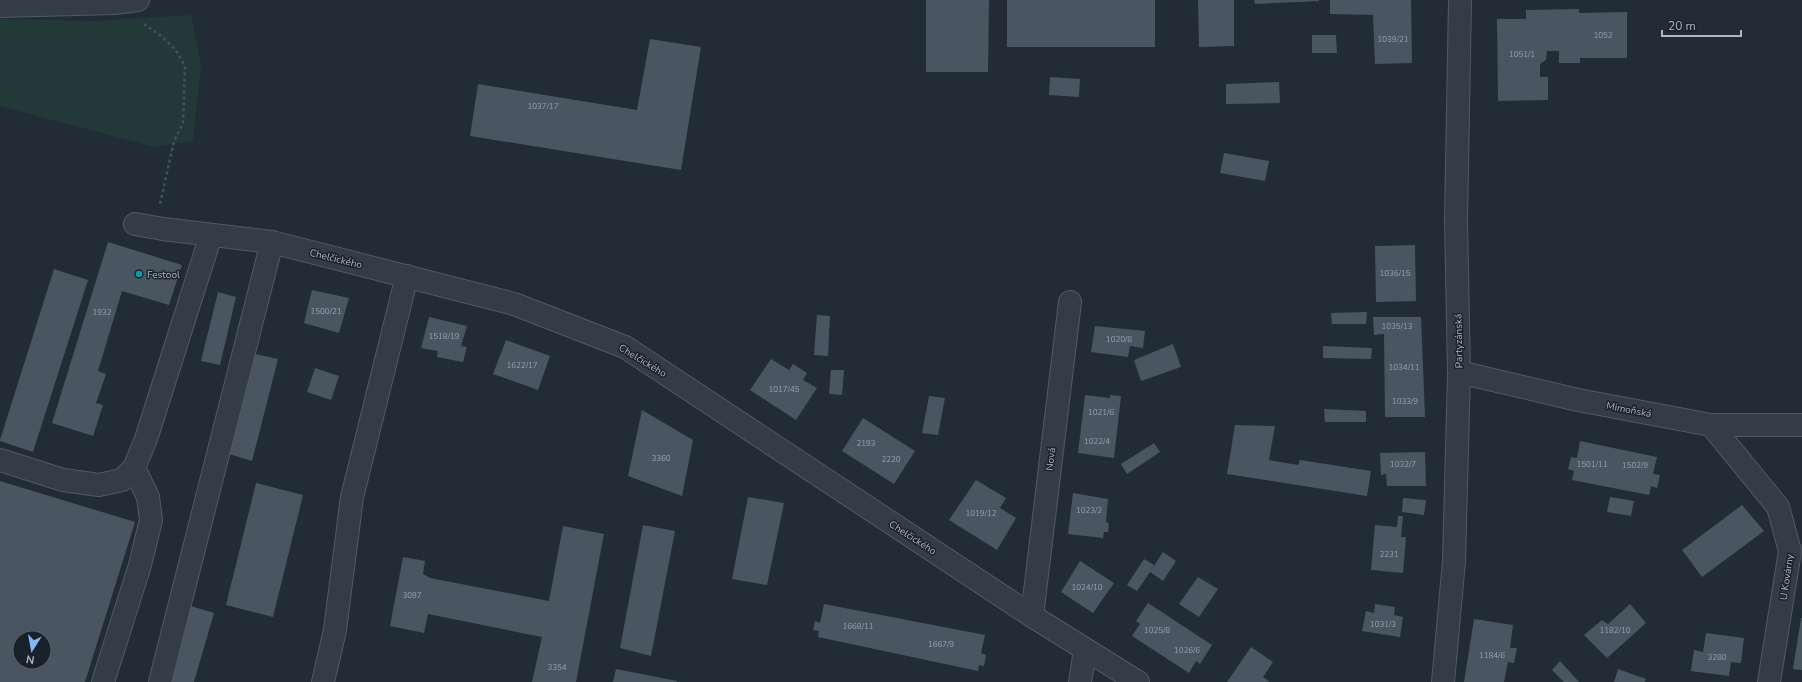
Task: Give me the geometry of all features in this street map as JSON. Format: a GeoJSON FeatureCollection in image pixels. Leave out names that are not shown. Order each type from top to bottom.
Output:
{"type":"FeatureCollection","features":[{"type":"Feature","properties":{"kind":"street"},"geometry":{"type":"LineString","coordinates":[[0,6],[114,3],[138,0]]}},
{"type":"Feature","properties":{"kind":"street","name":"Partyzánská"},"geometry":{"type":"LineString","coordinates":[[1443,682],[1454,561],[1458,372],[1456,221],[1460,0]]}},
{"type":"Feature","properties":{"kind":"street","name":"Chelčického"},"geometry":{"type":"LineString","coordinates":[[144,226],[272,242],[514,304],[625,347],[1032,616],[1138,682]]}},
{"type":"Feature","properties":{"kind":"street"},"geometry":{"type":"LineString","coordinates":[[0,460],[63,480],[99,485],[122,480],[134,468],[146,439],[211,235]]}},
{"type":"Feature","properties":{"kind":"street"},"geometry":{"type":"LineString","coordinates":[[160,682],[272,242]]}},
{"type":"Feature","properties":{"kind":"street"},"geometry":{"type":"LineString","coordinates":[[323,682],[336,630],[352,497],[407,276]]}},
{"type":"Feature","properties":{"kind":"street","name":"Nová"},"geometry":{"type":"LineString","coordinates":[[1032,616],[1070,302]]}},
{"type":"Feature","properties":{"kind":"street","name":"Mimoňská"},"geometry":{"type":"LineString","coordinates":[[1458,372],[1578,400],[1711,424],[1802,425]]}},
{"type":"Feature","properties":{"kind":"street","name":"U Kovárny"},"geometry":{"type":"LineString","coordinates":[[1711,424],[1778,507],[1790,551],[1769,682]]}},
{"type":"Feature","properties":{"kind":"street"},"geometry":{"type":"LineString","coordinates":[[103,682],[140,565],[151,520],[148,497],[134,468]]}},
{"type":"Feature","properties":{"kind":"street"},"geometry":{"type":"LineString","coordinates":[[1080,682],[1085,650]]}},
{"type":"Feature","properties":{"kind":"path"},"geometry":{"type":"LineString","coordinates":[[114,3],[161,36],[175,49],[185,66],[183,123],[174,141],[144,226]]}},
{"type":"Feature","properties":{"kind":"green space"},"geometry":{"type":"Polygon","coordinates":[[[191,15],[201,65],[193,141],[154,147],[0,106],[0,19],[95,21],[191,15]]]}},
{"type":"Feature","properties":{"kind":"building"},"geometry":{"type":"Polygon","coordinates":[[[926,0],[989,0],[988,72],[926,72],[926,0]]]}},
{"type":"Feature","properties":{"kind":"building"},"geometry":{"type":"Polygon","coordinates":[[[1007,0],[1155,0],[1155,47],[1007,47],[1007,0]]]}},
{"type":"Feature","properties":{"kind":"building"},"geometry":{"type":"Polygon","coordinates":[[[1198,0],[1234,0],[1234,46],[1199,47],[1198,0]]]}},
{"type":"Feature","properties":{"kind":"building"},"geometry":{"type":"Polygon","coordinates":[[[1254,0],[1319,0],[1319,1],[1255,4],[1254,0]]]}},
{"type":"Feature","properties":{"kind":"building"},"geometry":{"type":"Polygon","coordinates":[[[1330,0],[1411,0],[1412,63],[1375,64],[1373,15],[1330,14],[1330,0]]]}},
{"type":"Feature","properties":{"kind":"building"},"geometry":{"type":"Polygon","coordinates":[[[1579,9],[1579,13],[1627,12],[1627,58],[1580,58],[1580,63],[1559,63],[1559,51],[1547,51],[1546,60],[1540,64],[1540,77],[1548,77],[1548,100],[1498,101],[1497,19],[1526,19],[1526,10],[1579,9]]]}},
{"type":"Feature","properties":{"kind":"building"},"geometry":{"type":"Polygon","coordinates":[[[1312,35],[1336,35],[1337,53],[1312,53],[1312,35]]]}},
{"type":"Feature","properties":{"kind":"building"},"geometry":{"type":"Polygon","coordinates":[[[650,39],[701,47],[681,170],[470,136],[478,84],[637,110],[650,39]]]}},
{"type":"Feature","properties":{"kind":"building"},"geometry":{"type":"Polygon","coordinates":[[[1050,77],[1080,79],[1079,97],[1049,95],[1050,77]]]}},
{"type":"Feature","properties":{"kind":"building"},"geometry":{"type":"Polygon","coordinates":[[[1279,82],[1280,103],[1226,104],[1226,84],[1279,82]]]}},
{"type":"Feature","properties":{"kind":"building"},"geometry":{"type":"Polygon","coordinates":[[[1224,153],[1269,161],[1265,181],[1220,173],[1224,153]]]}},
{"type":"Feature","properties":{"kind":"building"},"geometry":{"type":"Polygon","coordinates":[[[108,242],[182,265],[169,305],[122,291],[98,371],[106,374],[96,403],[103,405],[93,436],[52,423],[108,242]]]}},
{"type":"Feature","properties":{"kind":"building"},"geometry":{"type":"Polygon","coordinates":[[[1415,245],[1416,301],[1376,302],[1375,246],[1415,245]]]}},
{"type":"Feature","properties":{"kind":"building"},"geometry":{"type":"Polygon","coordinates":[[[54,269],[88,280],[33,452],[0,440],[54,269]]]}},
{"type":"Feature","properties":{"kind":"building"},"geometry":{"type":"Polygon","coordinates":[[[312,290],[349,298],[339,333],[304,323],[312,290]]]}},
{"type":"Feature","properties":{"kind":"building"},"geometry":{"type":"Polygon","coordinates":[[[218,292],[236,297],[220,365],[201,361],[218,292]]]}},
{"type":"Feature","properties":{"kind":"building"},"geometry":{"type":"Polygon","coordinates":[[[1367,312],[1366,324],[1332,324],[1331,313],[1367,312]]]}},
{"type":"Feature","properties":{"kind":"building"},"geometry":{"type":"Polygon","coordinates":[[[817,315],[830,316],[828,356],[814,355],[817,315]]]}},
{"type":"Feature","properties":{"kind":"building"},"geometry":{"type":"Polygon","coordinates":[[[429,317],[467,326],[461,346],[467,347],[463,362],[437,357],[438,351],[421,348],[429,317]]]}},
{"type":"Feature","properties":{"kind":"building"},"geometry":{"type":"Polygon","coordinates":[[[1373,317],[1421,317],[1425,417],[1385,417],[1384,334],[1374,335],[1373,317]]]}},
{"type":"Feature","properties":{"kind":"building"},"geometry":{"type":"Polygon","coordinates":[[[1095,326],[1145,331],[1143,348],[1130,346],[1128,357],[1091,352],[1095,326]]]}},
{"type":"Feature","properties":{"kind":"building"},"geometry":{"type":"Polygon","coordinates":[[[506,340],[550,356],[538,390],[493,374],[506,340]]]}},
{"type":"Feature","properties":{"kind":"building"},"geometry":{"type":"Polygon","coordinates":[[[1173,344],[1181,367],[1141,381],[1134,360],[1173,344]]]}},
{"type":"Feature","properties":{"kind":"building"},"geometry":{"type":"Polygon","coordinates":[[[1323,346],[1372,348],[1371,359],[1323,358],[1323,346]]]}},
{"type":"Feature","properties":{"kind":"building"},"geometry":{"type":"Polygon","coordinates":[[[255,354],[278,359],[252,461],[229,454],[255,354]]]}},
{"type":"Feature","properties":{"kind":"building"},"geometry":{"type":"Polygon","coordinates":[[[771,359],[789,370],[793,364],[807,373],[803,380],[817,388],[796,420],[750,390],[771,359]]]}},
{"type":"Feature","properties":{"kind":"building"},"geometry":{"type":"Polygon","coordinates":[[[315,368],[339,376],[331,400],[307,392],[315,368]]]}},
{"type":"Feature","properties":{"kind":"building"},"geometry":{"type":"Polygon","coordinates":[[[831,370],[844,370],[842,395],[829,394],[831,370]]]}},
{"type":"Feature","properties":{"kind":"building"},"geometry":{"type":"Polygon","coordinates":[[[1085,395],[1110,398],[1110,395],[1121,396],[1114,458],[1078,453],[1085,395]]]}},
{"type":"Feature","properties":{"kind":"building"},"geometry":{"type":"Polygon","coordinates":[[[929,396],[945,398],[938,435],[922,433],[929,396]]]}},
{"type":"Feature","properties":{"kind":"building"},"geometry":{"type":"Polygon","coordinates":[[[1324,409],[1366,411],[1366,422],[1325,422],[1324,409]]]}},
{"type":"Feature","properties":{"kind":"building"},"geometry":{"type":"Polygon","coordinates":[[[642,410],[693,440],[682,496],[628,476],[642,410]]]}},
{"type":"Feature","properties":{"kind":"building"},"geometry":{"type":"Polygon","coordinates":[[[863,418],[915,451],[894,484],[842,451],[863,418]]]}},
{"type":"Feature","properties":{"kind":"building"},"geometry":{"type":"Polygon","coordinates":[[[1235,425],[1275,426],[1269,460],[1298,465],[1300,460],[1371,471],[1367,496],[1227,474],[1235,425]]]}},
{"type":"Feature","properties":{"kind":"building"},"geometry":{"type":"Polygon","coordinates":[[[1580,441],[1657,457],[1653,474],[1660,475],[1657,488],[1651,486],[1649,495],[1572,480],[1574,471],[1568,469],[1571,457],[1577,458],[1580,441]]]}},
{"type":"Feature","properties":{"kind":"building"},"geometry":{"type":"Polygon","coordinates":[[[1154,443],[1160,452],[1127,474],[1121,464],[1154,443]]]}},
{"type":"Feature","properties":{"kind":"building"},"geometry":{"type":"Polygon","coordinates":[[[1425,452],[1426,486],[1387,486],[1386,474],[1381,475],[1380,453],[1425,452]]]}},
{"type":"Feature","properties":{"kind":"building"},"geometry":{"type":"Polygon","coordinates":[[[976,480],[1006,498],[1000,508],[1016,518],[997,550],[949,520],[976,480]]]}},
{"type":"Feature","properties":{"kind":"building"},"geometry":{"type":"Polygon","coordinates":[[[0,481],[135,522],[85,682],[0,682],[0,481]]]}},
{"type":"Feature","properties":{"kind":"building"},"geometry":{"type":"Polygon","coordinates":[[[256,483],[303,495],[273,617],[226,605],[256,483]]]}},
{"type":"Feature","properties":{"kind":"building"},"geometry":{"type":"Polygon","coordinates":[[[1073,493],[1108,499],[1106,522],[1109,523],[1108,532],[1104,532],[1103,538],[1068,534],[1073,493]]]}},
{"type":"Feature","properties":{"kind":"building"},"geometry":{"type":"Polygon","coordinates":[[[748,497],[784,503],[767,585],[732,579],[748,497]]]}},
{"type":"Feature","properties":{"kind":"building"},"geometry":{"type":"Polygon","coordinates":[[[1610,497],[1634,501],[1631,516],[1607,512],[1610,497]]]}},
{"type":"Feature","properties":{"kind":"building"},"geometry":{"type":"Polygon","coordinates":[[[1403,498],[1426,500],[1424,515],[1402,512],[1403,498]]]}},
{"type":"Feature","properties":{"kind":"building"},"geometry":{"type":"Polygon","coordinates":[[[1742,505],[1764,531],[1702,577],[1682,550],[1742,505]]]}},
{"type":"Feature","properties":{"kind":"building"},"geometry":{"type":"Polygon","coordinates":[[[1398,516],[1403,516],[1401,537],[1406,537],[1403,573],[1371,570],[1375,525],[1397,527],[1398,516]]]}},
{"type":"Feature","properties":{"kind":"building"},"geometry":{"type":"Polygon","coordinates":[[[643,525],[675,531],[651,656],[620,648],[643,525]]]}},
{"type":"Feature","properties":{"kind":"building"},"geometry":{"type":"Polygon","coordinates":[[[563,526],[604,534],[576,682],[532,682],[542,637],[428,614],[424,633],[390,626],[403,557],[425,561],[423,574],[430,578],[549,601],[563,526]]]}},
{"type":"Feature","properties":{"kind":"building"},"geometry":{"type":"Polygon","coordinates":[[[1163,552],[1176,561],[1163,581],[1150,572],[1137,591],[1127,585],[1144,559],[1154,565],[1152,569],[1163,552]]]}},
{"type":"Feature","properties":{"kind":"building"},"geometry":{"type":"Polygon","coordinates":[[[1080,561],[1114,583],[1093,613],[1061,592],[1080,561]]]}},
{"type":"Feature","properties":{"kind":"building"},"geometry":{"type":"Polygon","coordinates":[[[1198,577],[1218,589],[1199,617],[1179,604],[1198,577]]]}},
{"type":"Feature","properties":{"kind":"building"},"geometry":{"type":"Polygon","coordinates":[[[1148,603],[1212,645],[1200,664],[1196,661],[1189,673],[1132,636],[1140,624],[1136,621],[1148,603]]]}},
{"type":"Feature","properties":{"kind":"building"},"geometry":{"type":"Polygon","coordinates":[[[824,604],[985,635],[981,653],[986,655],[984,666],[979,665],[978,671],[818,637],[819,631],[813,630],[815,621],[820,623],[824,604]]]}},
{"type":"Feature","properties":{"kind":"building"},"geometry":{"type":"Polygon","coordinates":[[[1375,604],[1395,607],[1394,615],[1403,617],[1400,637],[1362,631],[1366,611],[1374,613],[1375,604]]]}},
{"type":"Feature","properties":{"kind":"building"},"geometry":{"type":"Polygon","coordinates":[[[1630,604],[1646,623],[1607,658],[1584,635],[1602,620],[1608,624],[1630,604]]]}},
{"type":"Feature","properties":{"kind":"building"},"geometry":{"type":"Polygon","coordinates":[[[191,606],[214,613],[194,682],[169,682],[191,606]]]}},
{"type":"Feature","properties":{"kind":"building"},"geometry":{"type":"Polygon","coordinates":[[[1802,618],[1802,670],[1793,669],[1802,618]]]}},
{"type":"Feature","properties":{"kind":"building"},"geometry":{"type":"Polygon","coordinates":[[[1474,619],[1513,625],[1510,648],[1517,648],[1514,663],[1508,662],[1504,682],[1464,682],[1474,619]]]}},
{"type":"Feature","properties":{"kind":"building"},"geometry":{"type":"Polygon","coordinates":[[[1706,633],[1744,638],[1741,663],[1731,662],[1729,676],[1691,671],[1694,650],[1703,652],[1706,633]]]}},
{"type":"Feature","properties":{"kind":"building"},"geometry":{"type":"Polygon","coordinates":[[[1251,647],[1273,662],[1263,677],[1270,682],[1227,682],[1251,647]]]}},
{"type":"Feature","properties":{"kind":"building"},"geometry":{"type":"Polygon","coordinates":[[[1560,661],[1579,682],[1564,682],[1552,670],[1560,661]]]}},
{"type":"Feature","properties":{"kind":"building"},"geometry":{"type":"Polygon","coordinates":[[[616,669],[677,681],[677,682],[613,682],[616,669]]]}},
{"type":"Feature","properties":{"kind":"building"},"geometry":{"type":"Polygon","coordinates":[[[1618,669],[1646,679],[1645,682],[1614,682],[1618,669]]]}},
{"type":"Feature","properties":{"kind":"place","name":"Festool"},"geometry":{"type":"Point","coordinates":[139,274]}}]}
